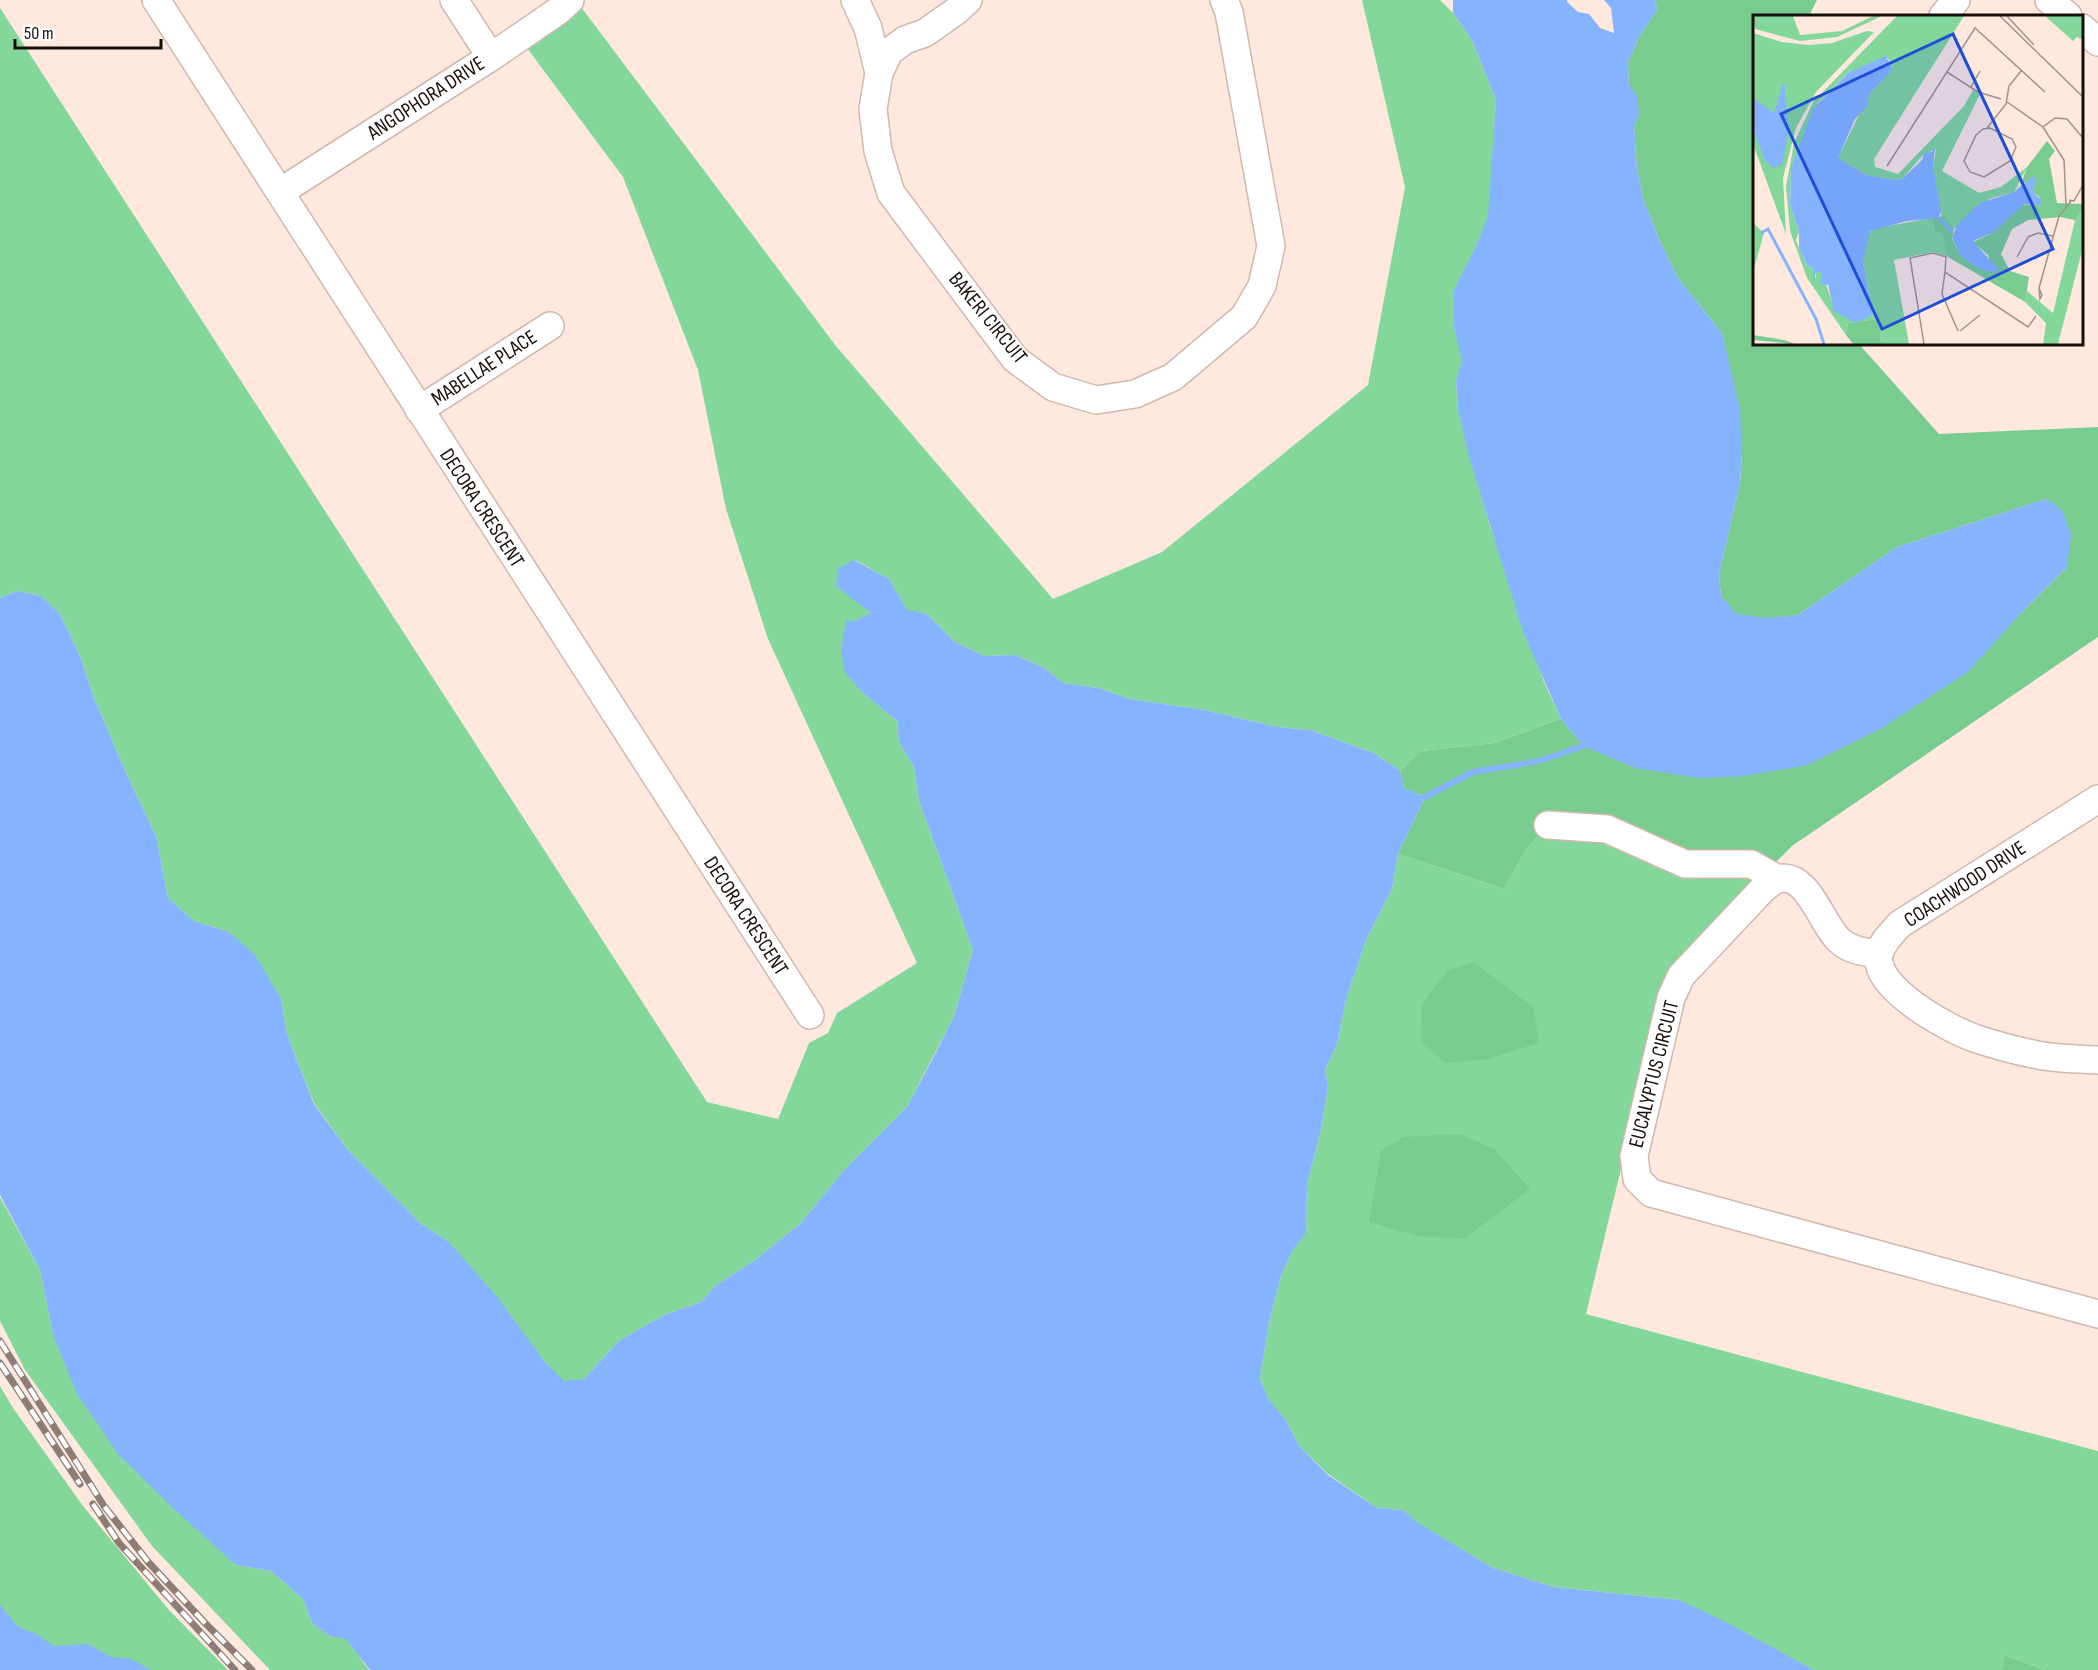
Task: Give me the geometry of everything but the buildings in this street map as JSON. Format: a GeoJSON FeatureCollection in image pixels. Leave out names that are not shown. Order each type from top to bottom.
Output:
{"type":"FeatureCollection","features":[{"type":"Feature","properties":{"kind":"street","name":"DECORA CRESCENT"},"geometry":{"type":"LineString","coordinates":[[156,0],[810,1016]]}},
{"type":"Feature","properties":{"kind":"street"},"geometry":{"type":"LineString","coordinates":[[454,0],[491,57]]}},
{"type":"Feature","properties":{"kind":"street","name":"ANGOPHORA DRIVE"},"geometry":{"type":"LineString","coordinates":[[280,192],[491,57],[558,11],[570,0]]}},
{"type":"Feature","properties":{"kind":"street","name":"BAKERI CIRCUIT"},"geometry":{"type":"LineString","coordinates":[[855,0],[868,28],[879,73]]}},
{"type":"Feature","properties":{"kind":"street","name":"BAKERI CIRCUIT"},"geometry":{"type":"LineString","coordinates":[[968,0],[925,33],[905,40],[888,52],[879,73],[873,109],[878,151],[891,194],[1015,359],[1053,387],[1096,399],[1135,394],[1173,377],[1244,316],[1262,286],[1271,246],[1229,12],[1224,0]]}},
{"type":"Feature","properties":{"kind":"street"},"geometry":{"type":"LineString","coordinates":[[1944,15],[1956,0]]}},
{"type":"Feature","properties":{"kind":"street"},"geometry":{"type":"LineString","coordinates":[[2049,0],[2067,15]]}},
{"type":"Feature","properties":{"kind":"street"},"geometry":{"type":"LineString","coordinates":[[2083,29],[2098,42]]}},
{"type":"Feature","properties":{"kind":"street","name":"MABELLAE PLACE"},"geometry":{"type":"LineString","coordinates":[[419,410],[550,326]]}},
{"type":"Feature","properties":{"kind":"street","name":"COACHWOOD DRIVE"},"geometry":{"type":"LineString","coordinates":[[1879,954],[1887,937],[1900,924],[2098,799]]}},
{"type":"Feature","properties":{"kind":"street"},"geometry":{"type":"LineString","coordinates":[[1548,825],[1607,829],[1685,864],[1751,864],[1778,879],[1791,880],[1802,885],[1839,940],[1858,952],[1879,954],[1880,969],[1892,986],[1922,1012],[1976,1039],[2044,1056],[2098,1060]]}},
{"type":"Feature","properties":{"kind":"street","name":"EUCALYPTUS CIRCUIT"},"geometry":{"type":"LineString","coordinates":[[1778,879],[1762,890],[1681,976],[1671,998],[1634,1156],[1637,1179],[1651,1193],[2098,1314]]}},
{"type":"Feature","properties":{"kind":"green space"},"geometry":{"type":"Polygon","coordinates":[[[1362,0],[1440,0],[1453,13],[1472,40],[1496,100],[1489,216],[1476,246],[1454,327],[1463,361],[1456,381],[1458,411],[1490,526],[1544,682],[1561,719],[1494,743],[1421,751],[1400,771],[1374,753],[1310,730],[1277,727],[1204,710],[1130,699],[1098,688],[1063,683],[1043,667],[1014,655],[984,656],[955,642],[927,614],[907,611],[889,579],[855,560],[837,586],[872,613],[855,621],[862,692],[897,721],[899,742],[914,767],[919,801],[973,950],[954,1016],[907,1107],[845,1169],[801,1223],[755,1260],[715,1286],[701,1302],[664,1315],[620,1340],[584,1379],[564,1382],[544,1361],[449,1242],[420,1223],[347,1149],[314,1103],[287,1035],[281,999],[229,932],[194,921],[168,898],[156,836],[126,773],[94,698],[80,656],[60,614],[41,596],[17,591],[0,598],[0,8],[707,1102],[778,1119],[809,1043],[828,1033],[837,1013],[917,963],[768,639],[726,509],[698,370],[623,177],[527,48],[581,7],[836,346],[1053,599],[1162,552],[1368,385],[1405,187],[1362,0]]]}},
{"type":"Feature","properties":{"kind":"green space"},"geometry":{"type":"Polygon","coordinates":[[[1655,0],[1817,0],[1810,15],[1753,15],[1753,345],[1860,345],[1939,434],[2098,427],[2098,637],[1792,846],[1766,872],[1548,825],[1527,848],[1504,889],[1398,854],[1425,797],[1404,788],[1400,771],[1421,751],[1494,743],[1561,719],[1583,746],[2019,615],[2067,567],[2046,499],[1897,547],[1798,615],[1765,619],[1736,614],[1721,596],[1719,574],[1740,482],[1742,453],[1729,366],[1722,333],[1678,278],[1658,237],[1643,198],[1637,168],[1634,126],[1639,115],[1629,85],[1628,63],[1639,37],[1657,10],[1655,0]]]}},
{"type":"Feature","properties":{"kind":"green space"},"geometry":{"type":"Polygon","coordinates":[[[1548,825],[1766,872],[1669,970],[1586,1314],[2098,1451],[2098,1670],[2046,1670],[2004,1655],[2002,1670],[1814,1670],[1679,1600],[1554,1587],[1493,1568],[1417,1523],[1403,1510],[1377,1508],[1328,1474],[1300,1447],[1285,1419],[1269,1401],[1260,1379],[1269,1322],[1281,1276],[1292,1251],[1306,1232],[1307,1184],[1320,1134],[1328,1087],[1325,1069],[1337,1045],[1346,999],[1366,940],[1392,889],[1398,854],[1504,889],[1527,848],[1548,825]]]}},
{"type":"Feature","properties":{"kind":"green space"},"geometry":{"type":"Polygon","coordinates":[[[1473,962],[1533,1007],[1539,1043],[1488,1059],[1445,1063],[1421,1041],[1422,1004],[1447,971],[1473,962]]]}},
{"type":"Feature","properties":{"kind":"green space"},"geometry":{"type":"Polygon","coordinates":[[[1460,1134],[1494,1149],[1530,1189],[1465,1238],[1421,1237],[1369,1222],[1381,1151],[1403,1137],[1460,1134]]]}},
{"type":"Feature","properties":{"kind":"green space"},"geometry":{"type":"Polygon","coordinates":[[[0,1197],[40,1270],[53,1335],[236,1565],[271,1571],[303,1599],[312,1623],[329,1636],[346,1638],[369,1670],[270,1670],[152,1546],[25,1370],[0,1321],[0,1197]]]}},
{"type":"Feature","properties":{"kind":"green space"},"geometry":{"type":"Polygon","coordinates":[[[0,1386],[13,1408],[83,1506],[169,1610],[228,1670],[0,1670],[0,1386]]]}},
{"type":"Feature","properties":{"kind":"green space"},"geometry":{"type":"Polygon","coordinates":[[[2004,1655],[2046,1670],[2002,1670],[2004,1655]]]}},
{"type":"Feature","properties":{"kind":"water"},"geometry":{"type":"Polygon","coordinates":[[[1453,0],[1567,0],[1578,12],[1589,14],[1600,28],[1614,33],[1611,8],[1604,0],[1655,0],[1657,10],[1639,37],[1628,63],[1629,85],[1637,95],[1639,115],[1634,126],[1637,168],[1643,198],[1658,237],[1678,278],[1722,333],[1740,409],[1742,453],[1740,482],[1719,574],[1721,596],[1737,614],[1765,618],[1798,615],[1897,547],[2046,499],[2062,510],[2071,535],[2067,567],[2019,615],[1968,672],[1882,728],[1807,765],[1745,776],[1699,778],[1635,768],[1583,746],[1561,719],[1523,632],[1470,460],[1458,411],[1456,381],[1462,361],[1454,327],[1454,290],[1488,216],[1496,100],[1472,40],[1453,13],[1453,0]]]}},
{"type":"Feature","properties":{"kind":"water"},"geometry":{"type":"Polygon","coordinates":[[[854,560],[889,579],[907,610],[927,614],[955,642],[984,656],[1014,655],[1043,667],[1063,683],[1098,688],[1130,699],[1204,710],[1277,727],[1310,730],[1374,753],[1400,771],[1404,788],[1425,797],[1398,854],[1392,889],[1366,940],[1346,999],[1337,1045],[1325,1069],[1328,1087],[1320,1134],[1307,1184],[1306,1233],[1292,1251],[1281,1276],[1269,1322],[1260,1379],[1269,1400],[1285,1419],[1300,1447],[1328,1475],[1377,1508],[1403,1510],[1418,1523],[1493,1568],[1554,1587],[1679,1600],[1722,1620],[1814,1670],[370,1670],[346,1639],[329,1636],[312,1623],[303,1599],[271,1571],[236,1565],[177,1512],[118,1454],[77,1394],[53,1335],[40,1270],[0,1195],[0,598],[17,591],[41,596],[60,614],[80,656],[94,698],[126,773],[156,836],[168,898],[194,921],[229,932],[255,955],[281,999],[287,1035],[314,1104],[347,1149],[420,1223],[449,1242],[498,1298],[544,1361],[564,1381],[584,1379],[620,1340],[664,1315],[701,1302],[715,1286],[755,1260],[801,1223],[845,1169],[907,1107],[954,1016],[973,950],[919,801],[914,767],[899,742],[897,721],[862,692],[845,673],[841,652],[846,621],[855,621],[871,613],[836,586],[838,569],[854,560]]]}},
{"type":"Feature","properties":{"kind":"water"},"geometry":{"type":"Polygon","coordinates":[[[0,1605],[18,1627],[34,1633],[54,1646],[88,1644],[111,1657],[131,1659],[151,1670],[0,1670],[0,1605]]]}},
{"type":"Feature","properties":{"kind":"waterway"},"geometry":{"type":"LineString","coordinates":[[1425,797],[1473,772],[1539,761],[1583,746]]}},
{"type":"Feature","properties":{"kind":"railway"},"geometry":{"type":"LineString","coordinates":[[0,1341],[104,1506],[149,1563],[252,1670]]}},
{"type":"Feature","properties":{"kind":"railway"},"geometry":{"type":"LineString","coordinates":[[0,1363],[80,1484]]}},
{"type":"Feature","properties":{"kind":"railway"},"geometry":{"type":"LineString","coordinates":[[93,1504],[119,1543],[235,1670]]}}]}
